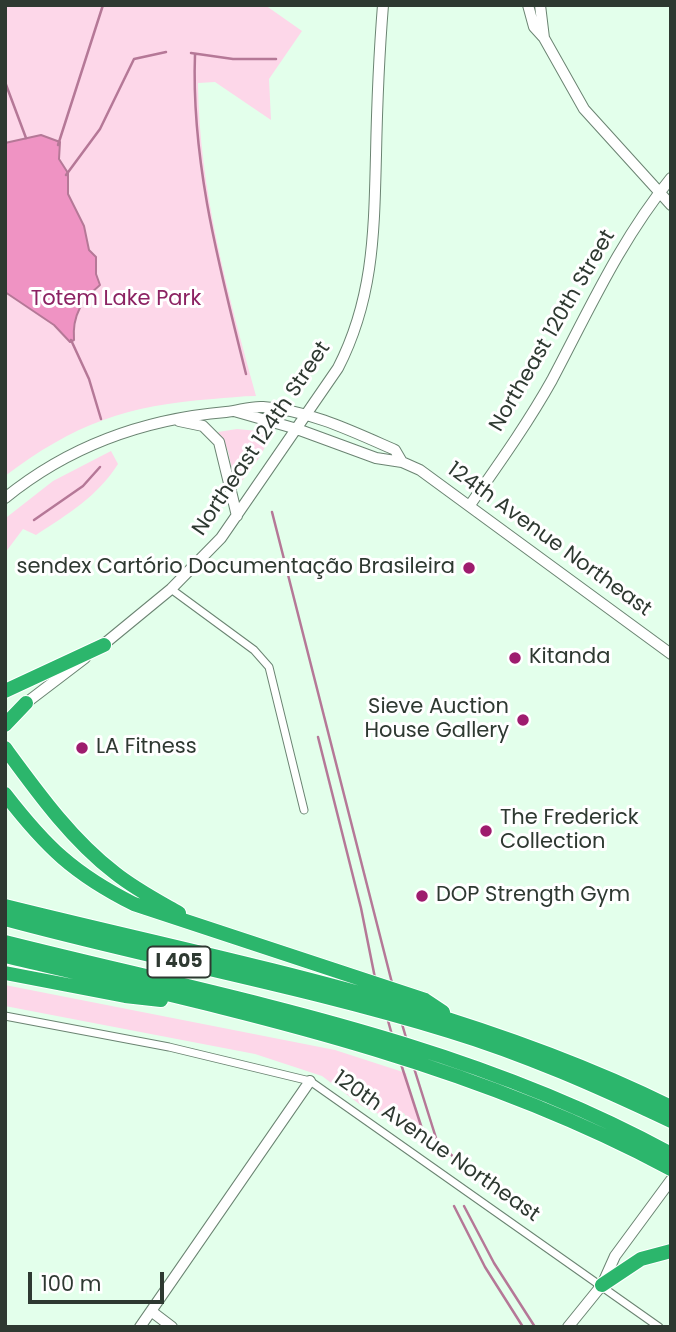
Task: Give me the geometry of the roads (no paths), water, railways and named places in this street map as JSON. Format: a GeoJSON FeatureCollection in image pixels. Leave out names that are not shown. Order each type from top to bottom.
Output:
{"type":"FeatureCollection","features":[{"type":"Feature","properties":{"kind":"highway"},"geometry":{"type":"LineString","coordinates":[[5,691],[104,645]]}},
{"type":"Feature","properties":{"kind":"highway"},"geometry":{"type":"LineString","coordinates":[[5,725],[26,703]]}},
{"type":"Feature","properties":{"kind":"highway"},"geometry":{"type":"LineString","coordinates":[[5,747],[61,822],[91,853],[117,875],[204,928]]}},
{"type":"Feature","properties":{"kind":"highway"},"geometry":{"type":"LineString","coordinates":[[5,794],[50,847],[95,884],[134,904],[345,974],[427,1012],[456,1020],[592,1071],[671,1107]]}},
{"type":"Feature","properties":{"kind":"highway","name":"I 405"},"geometry":{"type":"LineString","coordinates":[[5,906],[351,998]]}},
{"type":"Feature","properties":{"kind":"highway","name":"I 405"},"geometry":{"type":"LineString","coordinates":[[5,919],[351,998],[427,1012],[671,1121]]}},
{"type":"Feature","properties":{"kind":"highway","name":"I 405"},"geometry":{"type":"LineString","coordinates":[[5,942],[351,1026],[661,1154],[671,1169]]}},
{"type":"Feature","properties":{"kind":"highway","name":"I 405"},"geometry":{"type":"LineString","coordinates":[[5,956],[221,1006],[449,1065]]}},
{"type":"Feature","properties":{"kind":"highway"},"geometry":{"type":"LineString","coordinates":[[6,972],[125,996],[221,1006]]}},
{"type":"Feature","properties":{"kind":"highway"},"geometry":{"type":"LineString","coordinates":[[602,1285],[640,1259],[671,1251]]}},
{"type":"Feature","properties":{"kind":"main road","name":"Northeast 124th Street"},"geometry":{"type":"LineString","coordinates":[[5,717],[104,645],[171,589],[202,559],[237,516],[338,368],[351,341],[373,257],[378,59],[383,5]]}},
{"type":"Feature","properties":{"kind":"main road"},"geometry":{"type":"LineString","coordinates":[[528,5],[534,27],[544,38],[584,109],[671,205]]}},
{"type":"Feature","properties":{"kind":"main road"},"geometry":{"type":"LineString","coordinates":[[540,5],[544,38]]}},
{"type":"Feature","properties":{"kind":"main road","name":"Northeast 120th Street"},"geometry":{"type":"LineString","coordinates":[[470,505],[540,401],[604,278],[671,178]]}},
{"type":"Feature","properties":{"kind":"main road","name":"124th Avenue Northeast"},"geometry":{"type":"LineString","coordinates":[[234,411],[264,407],[307,415],[395,450],[402,462]]}},
{"type":"Feature","properties":{"kind":"main road","name":"124th Avenue Northeast"},"geometry":{"type":"LineString","coordinates":[[234,411],[297,429],[376,458],[402,462],[432,478],[671,654]]}},
{"type":"Feature","properties":{"kind":"main road"},"geometry":{"type":"LineString","coordinates":[[5,498],[34,476],[85,447],[126,431],[173,419],[234,411]]}},
{"type":"Feature","properties":{"kind":"main road"},"geometry":{"type":"LineString","coordinates":[[173,419],[203,426],[219,442],[237,516]]}},
{"type":"Feature","properties":{"kind":"main road"},"geometry":{"type":"LineString","coordinates":[[140,1327],[310,1081]]}},
{"type":"Feature","properties":{"kind":"main road"},"geometry":{"type":"LineString","coordinates":[[569,1325],[602,1285],[615,1256],[671,1180]]}},
{"type":"Feature","properties":{"kind":"main road"},"geometry":{"type":"LineString","coordinates":[[150,1311],[172,1327]]}},
{"type":"Feature","properties":{"kind":"street"},"geometry":{"type":"LineString","coordinates":[[171,589],[254,650],[269,667],[304,810]]}},
{"type":"Feature","properties":{"kind":"street","name":"120th Avenue Northeast"},"geometry":{"type":"LineString","coordinates":[[5,1016],[170,1046],[310,1081],[659,1327]]}},
{"type":"Feature","properties":{"kind":"waterway"},"geometry":{"type":"LineString","coordinates":[[58,145],[103,5]]}},
{"type":"Feature","properties":{"kind":"waterway"},"geometry":{"type":"LineString","coordinates":[[66,175],[100,129],[134,59],[166,52]]}},
{"type":"Feature","properties":{"kind":"waterway"},"geometry":{"type":"LineString","coordinates":[[191,53],[233,59],[276,59]]}},
{"type":"Feature","properties":{"kind":"waterway"},"geometry":{"type":"LineString","coordinates":[[195,54],[198,135],[209,216],[246,374]]}},
{"type":"Feature","properties":{"kind":"waterway"},"geometry":{"type":"LineString","coordinates":[[5,82],[26,138]]}},
{"type":"Feature","properties":{"kind":"waterway"},"geometry":{"type":"LineString","coordinates":[[71,340],[89,379],[101,419]]}},
{"type":"Feature","properties":{"kind":"waterway"},"geometry":{"type":"LineString","coordinates":[[34,520],[83,486],[100,467]]}},
{"type":"Feature","properties":{"kind":"waterway"},"geometry":{"type":"LineString","coordinates":[[272,512],[392,983]]}},
{"type":"Feature","properties":{"kind":"waterway"},"geometry":{"type":"LineString","coordinates":[[318,737],[361,908],[375,978]]}},
{"type":"Feature","properties":{"kind":"waterway"},"geometry":{"type":"LineString","coordinates":[[387,1017],[392,1035]]}},
{"type":"Feature","properties":{"kind":"waterway"},"geometry":{"type":"LineString","coordinates":[[402,1024],[407,1041]]}},
{"type":"Feature","properties":{"kind":"waterway"},"geometry":{"type":"LineString","coordinates":[[401,1064],[426,1141]]}},
{"type":"Feature","properties":{"kind":"waterway"},"geometry":{"type":"LineString","coordinates":[[414,1068],[436,1138],[457,1161]]}},
{"type":"Feature","properties":{"kind":"waterway"},"geometry":{"type":"LineString","coordinates":[[454,1206],[485,1267],[523,1327]]}},
{"type":"Feature","properties":{"kind":"waterway"},"geometry":{"type":"LineString","coordinates":[[464,1206],[494,1263],[535,1327]]}},
{"type":"Feature","properties":{"kind":"place","name":"sendex Cartório Documentação Brasileira"},"geometry":{"type":"Point","coordinates":[469,568]}},
{"type":"Feature","properties":{"kind":"place","name":"Kitanda"},"geometry":{"type":"Point","coordinates":[515,658]}},
{"type":"Feature","properties":{"kind":"place","name":"Sieve Auction House Gallery"},"geometry":{"type":"Point","coordinates":[523,720]}},
{"type":"Feature","properties":{"kind":"place","name":"LA Fitness"},"geometry":{"type":"Point","coordinates":[82,748]}},
{"type":"Feature","properties":{"kind":"place","name":"The Frederick Collection"},"geometry":{"type":"Point","coordinates":[486,831]}},
{"type":"Feature","properties":{"kind":"place","name":"DOP Strength Gym"},"geometry":{"type":"Point","coordinates":[422,896]}},
{"type":"Feature","properties":{"kind":"park label","name":"Totem Lake Park"},"geometry":{"type":"Point","coordinates":[116,300]}}]}
